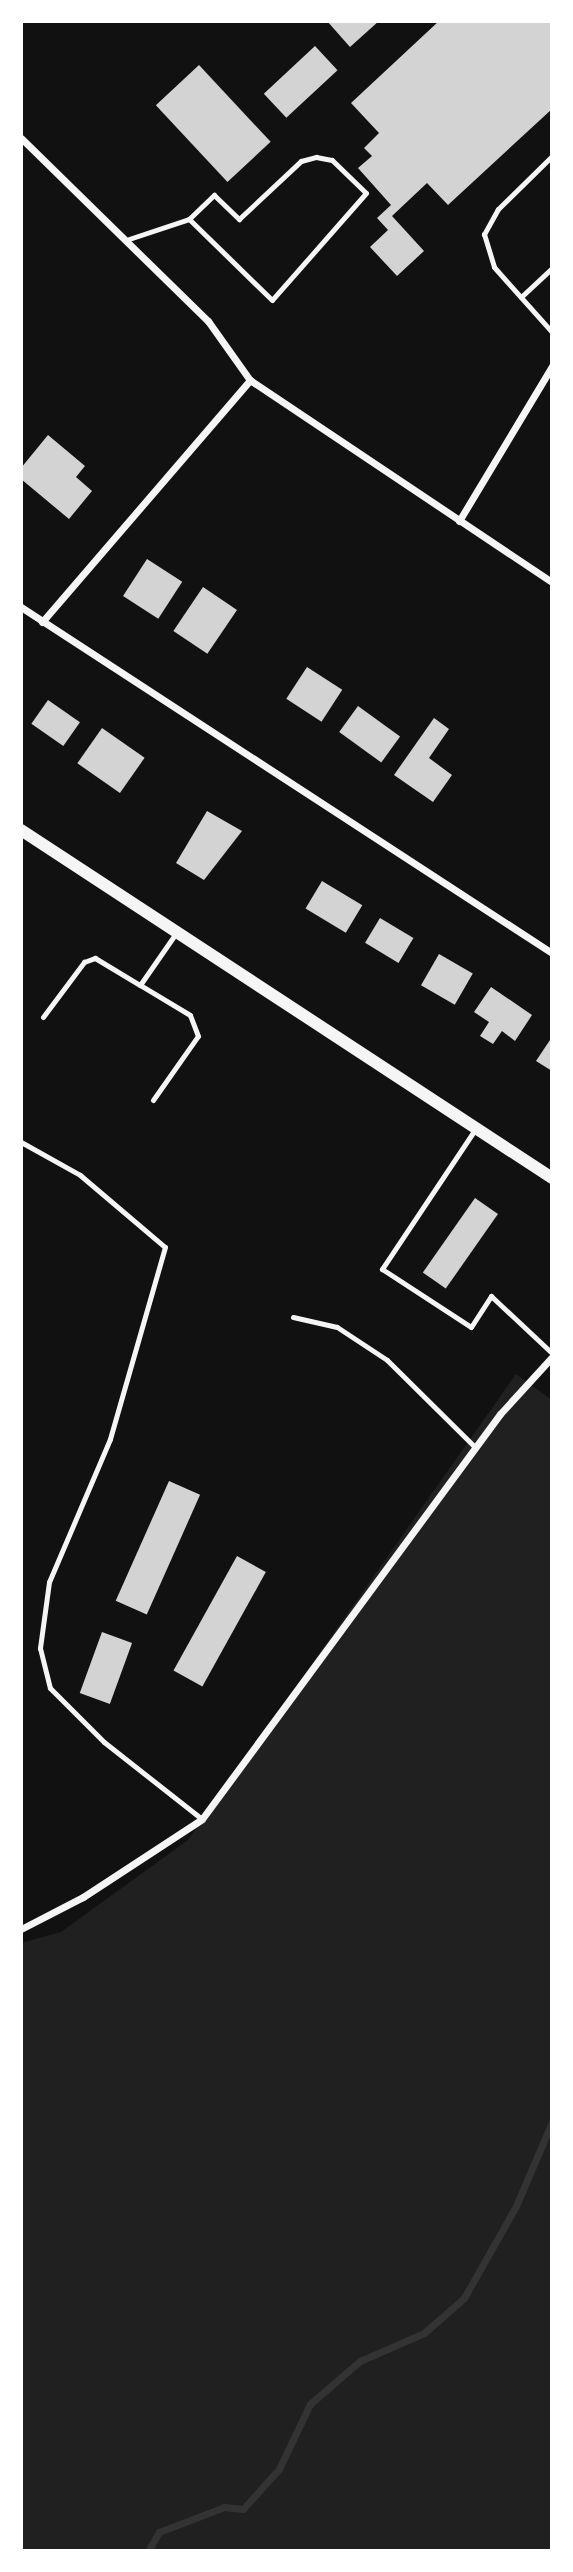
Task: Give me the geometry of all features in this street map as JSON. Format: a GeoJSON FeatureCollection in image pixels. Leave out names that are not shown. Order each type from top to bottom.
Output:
{"type":"FeatureCollection","features":[{"type":"Feature","properties":{"kind":"street"},"geometry":{"type":"LineString","coordinates":[[21,138],[129,239],[208,321],[250,380],[552,582]]}},
{"type":"Feature","properties":{"kind":"street"},"geometry":{"type":"LineString","coordinates":[[459,521],[552,366]]}},
{"type":"Feature","properties":{"kind":"street"},"geometry":{"type":"LineString","coordinates":[[43,622],[250,380]]}},
{"type":"Feature","properties":{"kind":"street"},"geometry":{"type":"LineString","coordinates":[[21,607],[552,953]]}},
{"type":"Feature","properties":{"kind":"street"},"geometry":{"type":"LineString","coordinates":[[21,831],[177,931],[474,1131],[552,1178]]}},
{"type":"Feature","properties":{"kind":"street"},"geometry":{"type":"LineString","coordinates":[[21,1929],[83,1897],[202,1819],[475,1447],[552,1355]]}},
{"type":"Feature","properties":{"kind":"lane"},"geometry":{"type":"LineString","coordinates":[[552,156],[486,224],[487,257],[552,332]]}},
{"type":"Feature","properties":{"kind":"lane"},"geometry":{"type":"LineString","coordinates":[[129,239],[189,219],[214,195],[239,219],[301,161],[316,157],[332,160],[366,193],[272,300],[189,219]]}},
{"type":"Feature","properties":{"kind":"lane"},"geometry":{"type":"LineString","coordinates":[[522,297],[552,268]]}},
{"type":"Feature","properties":{"kind":"lane"},"geometry":{"type":"LineString","coordinates":[[140,985],[177,931]]}},
{"type":"Feature","properties":{"kind":"lane"},"geometry":{"type":"LineString","coordinates":[[43,1017],[84,962],[95,958],[190,1015],[198,1036],[153,1100]]}},
{"type":"Feature","properties":{"kind":"lane"},"geometry":{"type":"LineString","coordinates":[[474,1131],[382,1269],[471,1327],[491,1296],[552,1355]]}},
{"type":"Feature","properties":{"kind":"lane"},"geometry":{"type":"LineString","coordinates":[[21,1142],[80,1175],[165,1247],[110,1440],[49,1582],[40,1648],[50,1688],[104,1742],[202,1819]]}},
{"type":"Feature","properties":{"kind":"lane"},"geometry":{"type":"LineString","coordinates":[[293,1317],[337,1327],[387,1360],[475,1447]]}},
{"type":"Feature","properties":{"kind":"shaded area"},"geometry":{"type":"Polygon","coordinates":[[[516,1374],[552,1400],[552,2551],[21,2551],[21,1943],[61,1932],[188,1840],[516,1374]]]}},
{"type":"Feature","properties":{"kind":"building"},"geometry":{"type":"Polygon","coordinates":[[[327,21],[379,21],[350,47],[327,21]]]}},
{"type":"Feature","properties":{"kind":"building"},"geometry":{"type":"Polygon","coordinates":[[[439,21],[552,21],[552,109],[448,205],[427,183],[392,216],[424,251],[397,276],[370,247],[388,230],[377,218],[391,205],[358,168],[372,156],[364,148],[379,133],[351,103],[439,21]]]}},
{"type":"Feature","properties":{"kind":"building"},"geometry":{"type":"Polygon","coordinates":[[[315,46],[338,70],[286,118],[264,94],[315,46]]]}},
{"type":"Feature","properties":{"kind":"building"},"geometry":{"type":"Polygon","coordinates":[[[199,65],[271,142],[227,182],[156,105],[199,65]]]}},
{"type":"Feature","properties":{"kind":"building"},"geometry":{"type":"Polygon","coordinates":[[[48,435],[85,466],[76,477],[92,491],[69,519],[21,479],[21,468],[48,435]]]}},
{"type":"Feature","properties":{"kind":"building"},"geometry":{"type":"Polygon","coordinates":[[[147,559],[182,582],[158,619],[123,596],[147,559]]]}},
{"type":"Feature","properties":{"kind":"building"},"geometry":{"type":"Polygon","coordinates":[[[203,587],[237,610],[207,654],[173,631],[203,587]]]}},
{"type":"Feature","properties":{"kind":"building"},"geometry":{"type":"Polygon","coordinates":[[[307,667],[342,690],[322,722],[286,699],[307,667]]]}},
{"type":"Feature","properties":{"kind":"building"},"geometry":{"type":"Polygon","coordinates":[[[48,700],[80,722],[63,746],[31,724],[48,700]]]}},
{"type":"Feature","properties":{"kind":"building"},"geometry":{"type":"Polygon","coordinates":[[[358,706],[400,737],[381,762],[339,732],[358,706]]]}},
{"type":"Feature","properties":{"kind":"building"},"geometry":{"type":"Polygon","coordinates":[[[434,718],[449,729],[429,758],[452,775],[433,802],[394,775],[434,718]]]}},
{"type":"Feature","properties":{"kind":"building"},"geometry":{"type":"Polygon","coordinates":[[[102,728],[145,758],[120,793],[77,763],[102,728]]]}},
{"type":"Feature","properties":{"kind":"building"},"geometry":{"type":"Polygon","coordinates":[[[207,811],[242,831],[204,880],[176,863],[207,811]]]}},
{"type":"Feature","properties":{"kind":"building"},"geometry":{"type":"Polygon","coordinates":[[[322,881],[362,905],[346,933],[306,908],[322,881]]]}},
{"type":"Feature","properties":{"kind":"building"},"geometry":{"type":"Polygon","coordinates":[[[380,918],[413,938],[398,963],[365,943],[380,918]]]}},
{"type":"Feature","properties":{"kind":"building"},"geometry":{"type":"Polygon","coordinates":[[[439,954],[473,973],[455,1005],[421,985],[439,954]]]}},
{"type":"Feature","properties":{"kind":"building"},"geometry":{"type":"Polygon","coordinates":[[[491,987],[532,1015],[515,1041],[502,1031],[493,1044],[480,1036],[489,1022],[474,1012],[491,987]]]}},
{"type":"Feature","properties":{"kind":"building"},"geometry":{"type":"Polygon","coordinates":[[[552,1037],[552,1071],[536,1061],[552,1037]]]}},
{"type":"Feature","properties":{"kind":"building"},"geometry":{"type":"Polygon","coordinates":[[[475,1198],[498,1214],[446,1289],[423,1273],[475,1198]]]}},
{"type":"Feature","properties":{"kind":"building"},"geometry":{"type":"Polygon","coordinates":[[[169,1481],[200,1495],[147,1615],[116,1601],[169,1481]]]}},
{"type":"Feature","properties":{"kind":"building"},"geometry":{"type":"Polygon","coordinates":[[[237,1556],[266,1572],[202,1687],[173,1671],[237,1556]]]}},
{"type":"Feature","properties":{"kind":"building"},"geometry":{"type":"Polygon","coordinates":[[[102,1632],[132,1643],[110,1704],[80,1693],[102,1632]]]}},
{"type":"Feature","properties":{"kind":"waterway"},"geometry":{"type":"LineString","coordinates":[[148,2551],[159,2532],[224,2507],[243,2509],[279,2469],[310,2404],[360,2361],[424,2333],[464,2298],[516,2206],[552,2122]]}}]}
